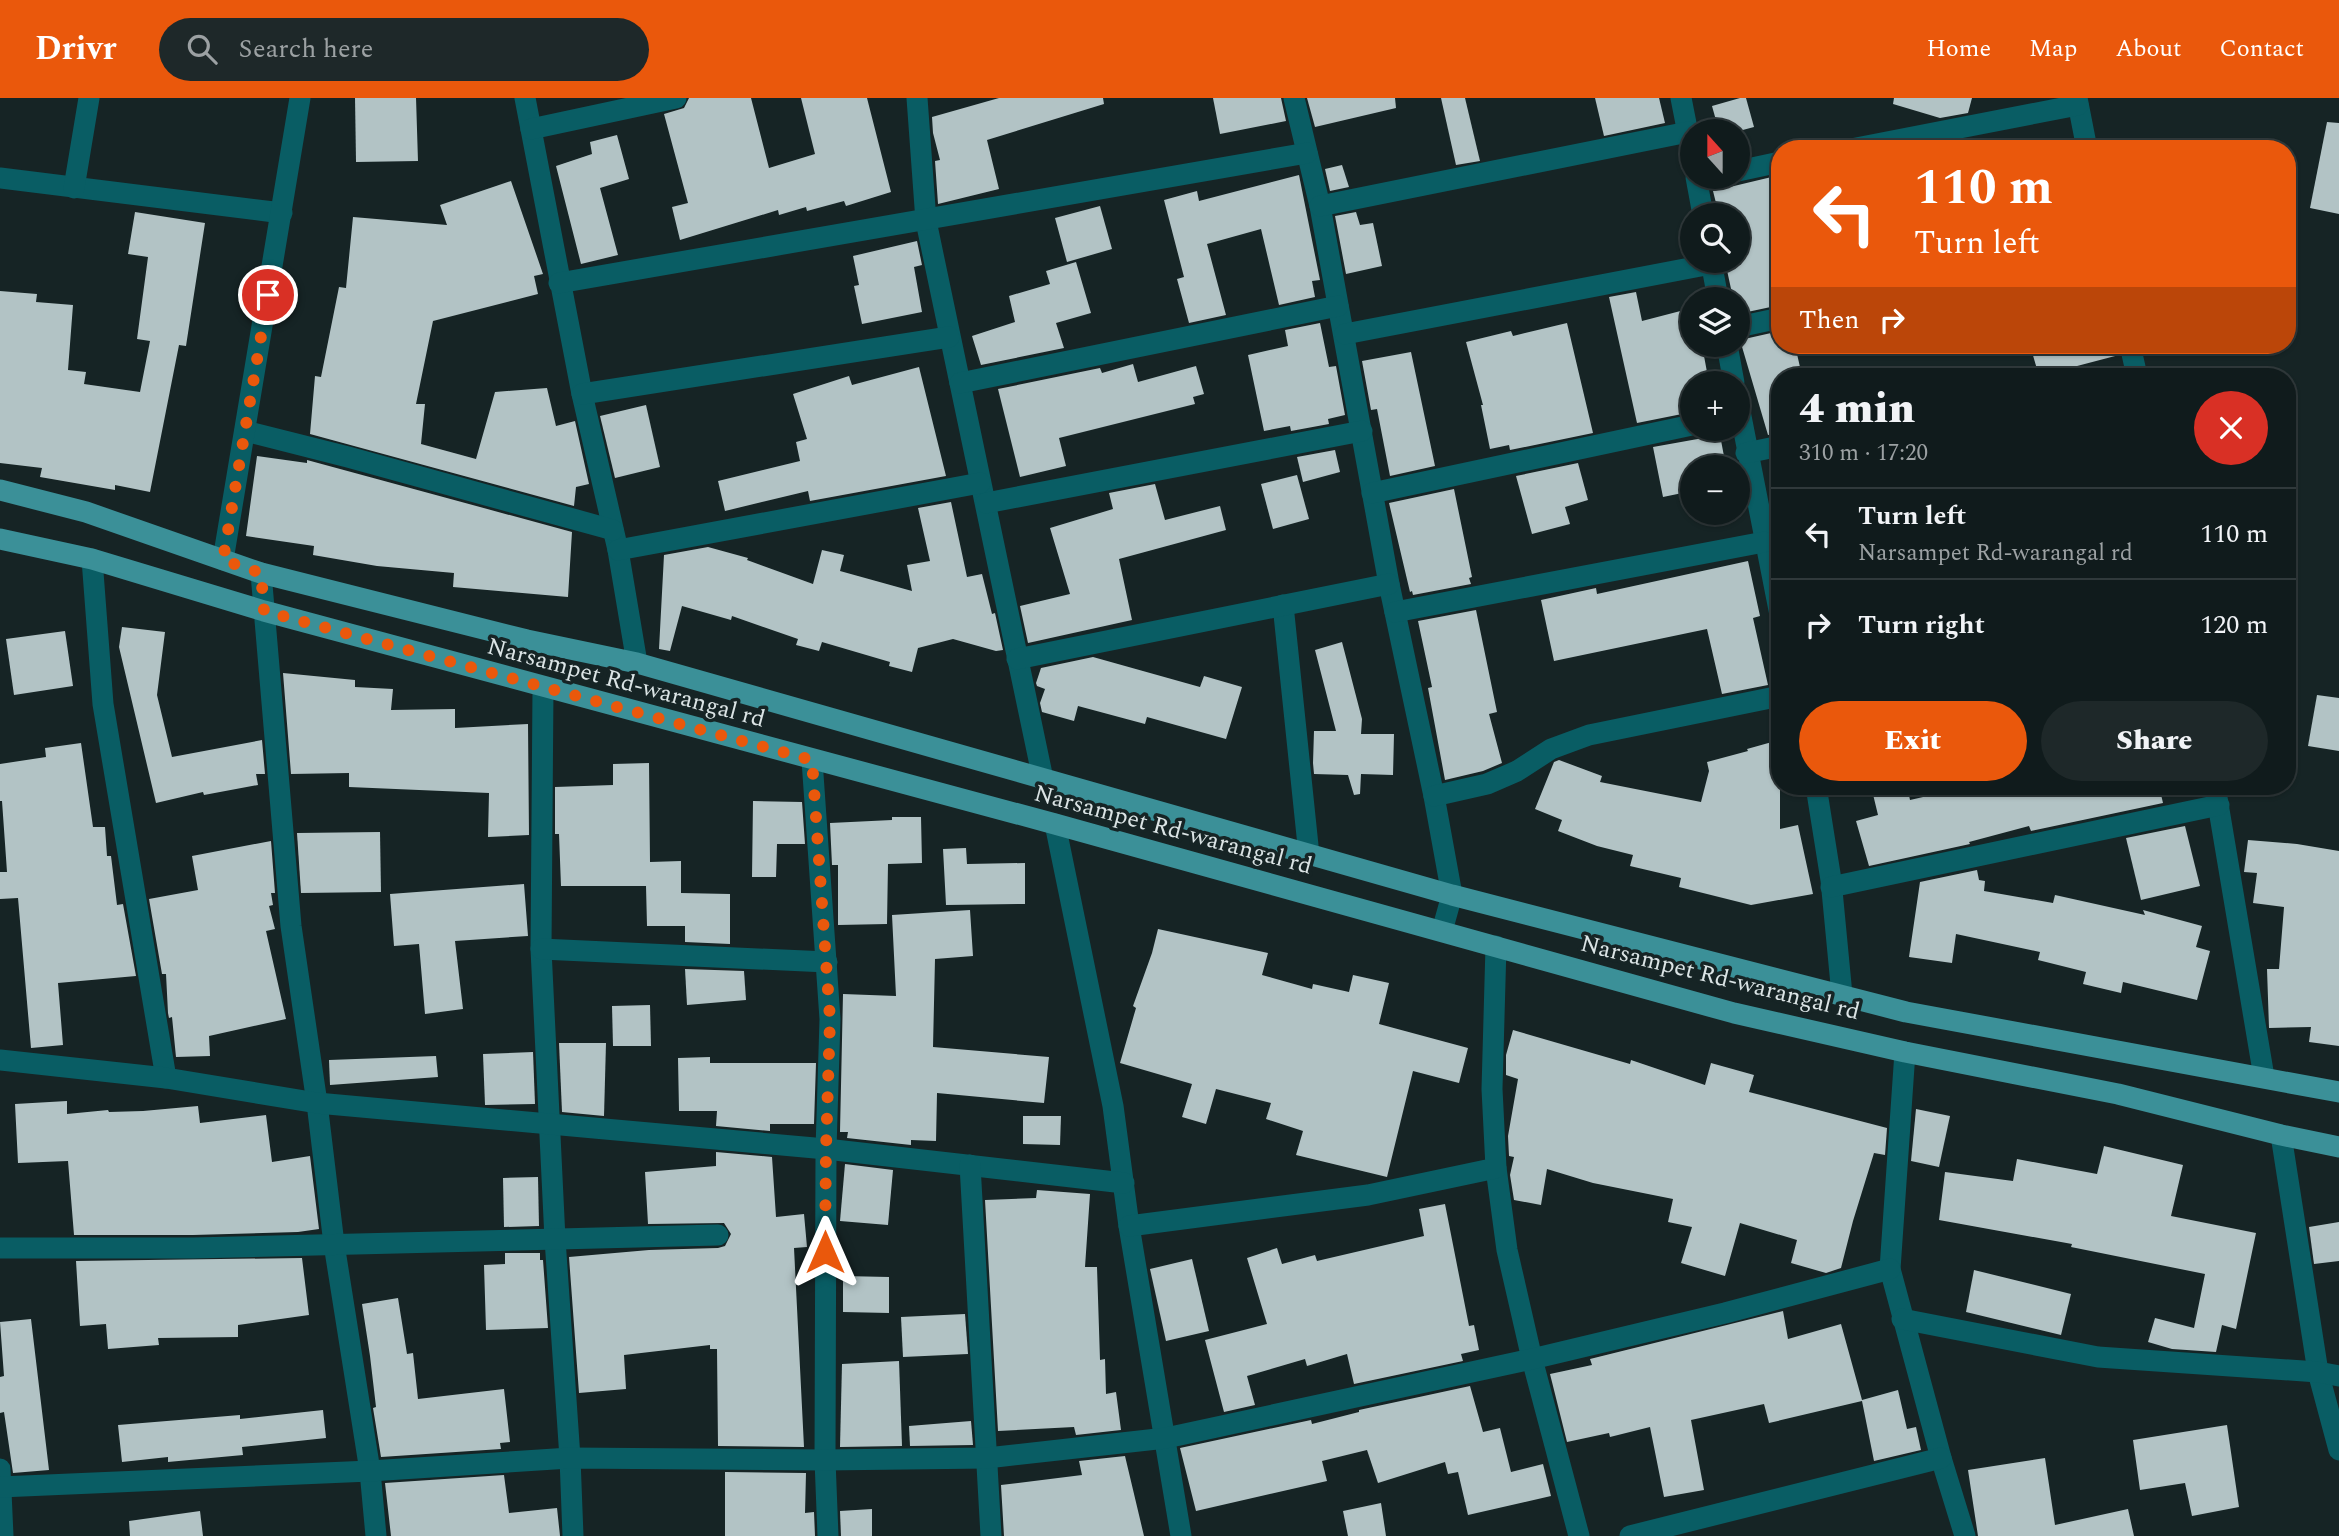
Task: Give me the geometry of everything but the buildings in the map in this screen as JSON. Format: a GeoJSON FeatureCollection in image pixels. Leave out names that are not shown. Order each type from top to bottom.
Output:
{"type":"FeatureCollection","features":[{"type":"Feature","properties":{"kind":"main road","name":"Narsampet Rd-warangal rd"},"geometry":{"type":"LineString","coordinates":[[0,490],[86,512],[261,573],[527,640],[637,663],[1452,895],[1906,1013],[2339,1092]]}},
{"type":"Feature","properties":{"kind":"main road","name":"Narsampet Rd-warangal rd"},"geometry":{"type":"LineString","coordinates":[[0,539],[92,559],[264,611],[1055,824],[1734,1013],[1905,1052],[2118,1094],[2339,1147]]}},
{"type":"Feature","properties":{"kind":"street"},"geometry":{"type":"LineString","coordinates":[[74,188],[89,98]]}},
{"type":"Feature","properties":{"kind":"street"},"geometry":{"type":"LineString","coordinates":[[223,560],[300,98]]}},
{"type":"Feature","properties":{"kind":"street"},"geometry":{"type":"LineString","coordinates":[[525,98],[559,283],[616,540],[637,663]]}},
{"type":"Feature","properties":{"kind":"street"},"geometry":{"type":"LineString","coordinates":[[531,129],[676,98]]}},
{"type":"Feature","properties":{"kind":"street"},"geometry":{"type":"LineString","coordinates":[[919,98],[926,221],[1043,779]]}},
{"type":"Feature","properties":{"kind":"street"},"geometry":{"type":"LineString","coordinates":[[1294,98],[1320,206],[1389,584],[1452,895],[1442,930]]}},
{"type":"Feature","properties":{"kind":"street"},"geometry":{"type":"LineString","coordinates":[[1681,98],[1685,119]]}},
{"type":"Feature","properties":{"kind":"street"},"geometry":{"type":"LineString","coordinates":[[1894,140],[2077,102],[2085,140]]}},
{"type":"Feature","properties":{"kind":"street"},"geometry":{"type":"LineString","coordinates":[[1320,206],[1680,134]]}},
{"type":"Feature","properties":{"kind":"street"},"geometry":{"type":"LineString","coordinates":[[559,283],[1307,153]]}},
{"type":"Feature","properties":{"kind":"street"},"geometry":{"type":"LineString","coordinates":[[1750,168],[1771,164]]}},
{"type":"Feature","properties":{"kind":"street"},"geometry":{"type":"LineString","coordinates":[[0,178],[282,213]]}},
{"type":"Feature","properties":{"kind":"street"},"geometry":{"type":"LineString","coordinates":[[1345,334],[1680,268]]}},
{"type":"Feature","properties":{"kind":"street"},"geometry":{"type":"LineString","coordinates":[[960,383],[1338,306]]}},
{"type":"Feature","properties":{"kind":"street"},"geometry":{"type":"LineString","coordinates":[[1750,324],[1771,320]]}},
{"type":"Feature","properties":{"kind":"street"},"geometry":{"type":"LineString","coordinates":[[582,394],[949,337]]}},
{"type":"Feature","properties":{"kind":"street"},"geometry":{"type":"LineString","coordinates":[[1372,493],[1680,428]]}},
{"type":"Feature","properties":{"kind":"street"},"geometry":{"type":"LineString","coordinates":[[245,431],[348,457],[616,540],[983,493],[1362,431]]}},
{"type":"Feature","properties":{"kind":"street"},"geometry":{"type":"LineString","coordinates":[[1744,441],[1771,573]]}},
{"type":"Feature","properties":{"kind":"street"},"geometry":{"type":"LineString","coordinates":[[1746,453],[1771,448]]}},
{"type":"Feature","properties":{"kind":"street"},"geometry":{"type":"LineString","coordinates":[[1395,612],[1764,541]]}},
{"type":"Feature","properties":{"kind":"street"},"geometry":{"type":"LineString","coordinates":[[92,559],[103,705],[166,1078]]}},
{"type":"Feature","properties":{"kind":"street"},"geometry":{"type":"LineString","coordinates":[[261,573],[291,926],[334,1244],[370,1471],[376,1536]]}},
{"type":"Feature","properties":{"kind":"street"},"geometry":{"type":"LineString","coordinates":[[1017,659],[1389,584]]}},
{"type":"Feature","properties":{"kind":"street"},"geometry":{"type":"LineString","coordinates":[[1283,605],[1309,855]]}},
{"type":"Feature","properties":{"kind":"street"},"geometry":{"type":"LineString","coordinates":[[543,688],[541,949],[573,1536]]}},
{"type":"Feature","properties":{"kind":"street"},"geometry":{"type":"LineString","coordinates":[[1434,796],[1487,784],[1517,771],[1551,749],[1589,735],[1771,698]]}},
{"type":"Feature","properties":{"kind":"street"},"geometry":{"type":"LineString","coordinates":[[812,760],[830,1019],[826,1149],[825,1460],[828,1536]]}},
{"type":"Feature","properties":{"kind":"street"},"geometry":{"type":"LineString","coordinates":[[1817,795],[1831,887],[1842,995]]}},
{"type":"Feature","properties":{"kind":"street"},"geometry":{"type":"LineString","coordinates":[[1831,887],[2217,795],[2264,1077]]}},
{"type":"Feature","properties":{"kind":"street"},"geometry":{"type":"LineString","coordinates":[[1055,824],[1113,1106],[1129,1226],[1181,1536]]}},
{"type":"Feature","properties":{"kind":"street"},"geometry":{"type":"LineString","coordinates":[[1496,946],[1492,1088],[1496,1168],[1507,1250],[1578,1536]]}},
{"type":"Feature","properties":{"kind":"street"},"geometry":{"type":"LineString","coordinates":[[541,949],[827,962]]}},
{"type":"Feature","properties":{"kind":"street"},"geometry":{"type":"LineString","coordinates":[[1905,1052],[1890,1269],[1965,1536]]}},
{"type":"Feature","properties":{"kind":"street"},"geometry":{"type":"LineString","coordinates":[[0,1060],[166,1078],[317,1104],[826,1149],[1124,1182]]}},
{"type":"Feature","properties":{"kind":"street"},"geometry":{"type":"LineString","coordinates":[[2281,1135],[2318,1372],[2339,1450]]}},
{"type":"Feature","properties":{"kind":"street"},"geometry":{"type":"LineString","coordinates":[[970,1165],[991,1536]]}},
{"type":"Feature","properties":{"kind":"street"},"geometry":{"type":"LineString","coordinates":[[1129,1226],[1368,1195],[1496,1168]]}},
{"type":"Feature","properties":{"kind":"street"},"geometry":{"type":"LineString","coordinates":[[0,1248],[193,1248],[719,1236]]}},
{"type":"Feature","properties":{"kind":"street"},"geometry":{"type":"LineString","coordinates":[[3,1536],[1,1481],[370,1471],[570,1458],[987,1458],[1166,1438],[1532,1359],[1726,1313],[1890,1269]]}},
{"type":"Feature","properties":{"kind":"street"},"geometry":{"type":"LineString","coordinates":[[1902,1319],[2098,1357],[2318,1372],[2339,1376]]}},
{"type":"Feature","properties":{"kind":"street"},"geometry":{"type":"LineString","coordinates":[[1630,1536],[1941,1458]]}},
{"type":"Feature","properties":{"kind":"route"},"geometry":{"type":"LineString","coordinates":[[268,295],[223,560],[261,573],[264,611],[812,760],[830,1019],[825,1252]]}}]}
